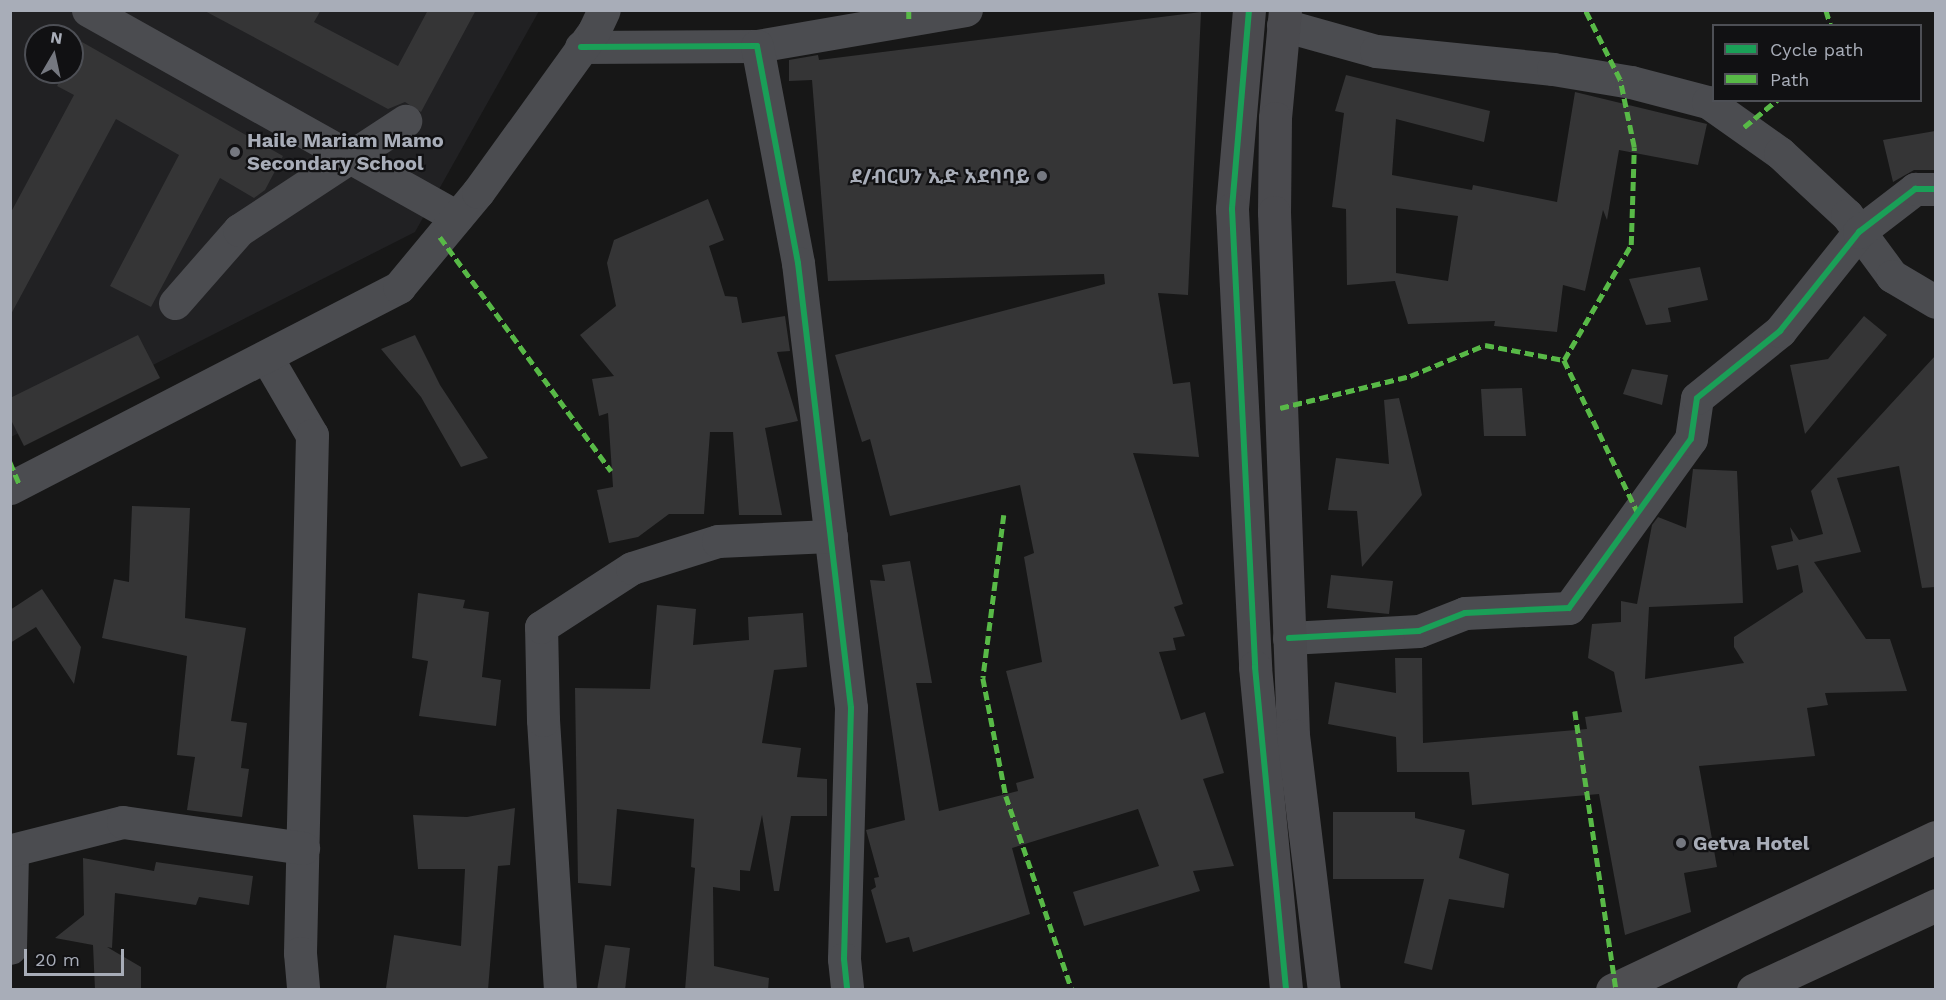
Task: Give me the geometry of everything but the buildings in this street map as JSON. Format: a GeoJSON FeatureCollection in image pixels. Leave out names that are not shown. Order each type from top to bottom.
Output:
{"type":"FeatureCollection","features":[{"type":"Feature","properties":{"kind":"highway"},"geometry":{"type":"LineString","coordinates":[[1612,990],[1935,837]]}},
{"type":"Feature","properties":{"kind":"highway"},"geometry":{"type":"LineString","coordinates":[[1754,990],[1935,905]]}},
{"type":"Feature","properties":{"kind":"street"},"geometry":{"type":"LineString","coordinates":[[87,10],[457,217]]}},
{"type":"Feature","properties":{"kind":"street"},"geometry":{"type":"LineString","coordinates":[[10,488],[267,358],[399,287],[457,217],[581,47],[604,10]]}},
{"type":"Feature","properties":{"kind":"street"},"geometry":{"type":"LineString","coordinates":[[581,47],[757,46],[966,10]]}},
{"type":"Feature","properties":{"kind":"street"},"geometry":{"type":"LineString","coordinates":[[1249,10],[1232,209],[1255,667],[1286,990]]}},
{"type":"Feature","properties":{"kind":"street"},"geometry":{"type":"LineString","coordinates":[[1324,990],[1293,735],[1289,638],[1274,212],[1275,118],[1284,18],[1376,51],[1553,69],[1631,82],[1708,102],[1780,153],[1847,215],[1892,276],[1935,302]]}},
{"type":"Feature","properties":{"kind":"street"},"geometry":{"type":"LineString","coordinates":[[757,46],[798,264],[851,708],[844,959],[847,990]]}},
{"type":"Feature","properties":{"kind":"street"},"geometry":{"type":"LineString","coordinates":[[174,303],[239,230],[405,122]]}},
{"type":"Feature","properties":{"kind":"street"},"geometry":{"type":"LineString","coordinates":[[1289,638],[1419,632],[1465,613],[1569,608],[1691,439],[1697,398],[1780,331],[1859,232],[1915,189],[1935,189]]}},
{"type":"Feature","properties":{"kind":"street"},"geometry":{"type":"LineString","coordinates":[[267,358],[312,435],[303,848],[303,990]]}},
{"type":"Feature","properties":{"kind":"street"},"geometry":{"type":"LineString","coordinates":[[560,990],[543,720],[541,627],[632,568],[718,541],[831,536]]}},
{"type":"Feature","properties":{"kind":"street"},"geometry":{"type":"LineString","coordinates":[[10,948],[11,850],[123,822],[303,848]]}},
{"type":"Feature","properties":{"kind":"shaded area","name":"Haile Mariam Mamo Secondary School"},"geometry":{"type":"Polygon","coordinates":[[[11,11],[539,11],[415,232],[11,437],[11,11]]]}},
{"type":"Feature","properties":{"kind":"marked path"},"geometry":{"type":"LineString","coordinates":[[909,10],[909,22]]}},
{"type":"Feature","properties":{"kind":"marked path"},"geometry":{"type":"LineString","coordinates":[[1564,360],[1631,245],[1634,147],[1620,80],[1585,10]]}},
{"type":"Feature","properties":{"kind":"marked path"},"geometry":{"type":"LineString","coordinates":[[1826,10],[1830,24]]}},
{"type":"Feature","properties":{"kind":"marked path"},"geometry":{"type":"LineString","coordinates":[[1744,127],[1775,102]]}},
{"type":"Feature","properties":{"kind":"marked path"},"geometry":{"type":"LineString","coordinates":[[440,237],[611,471]]}},
{"type":"Feature","properties":{"kind":"marked path"},"geometry":{"type":"LineString","coordinates":[[1280,408],[1410,376],[1485,345],[1564,360],[1639,515]]}},
{"type":"Feature","properties":{"kind":"marked path"},"geometry":{"type":"LineString","coordinates":[[10,462],[19,483]]}},
{"type":"Feature","properties":{"kind":"marked path"},"geometry":{"type":"LineString","coordinates":[[1004,515],[983,678],[1006,796],[1072,990]]}},
{"type":"Feature","properties":{"kind":"marked path"},"geometry":{"type":"LineString","coordinates":[[1575,711],[1616,987]]}},
{"type":"Feature","properties":{"kind":"cycle path"},"geometry":{"type":"LineString","coordinates":[[1249,10],[1232,209],[1255,667],[1286,990]]}},
{"type":"Feature","properties":{"kind":"cycle path"},"geometry":{"type":"LineString","coordinates":[[581,47],[757,46],[798,263],[851,708],[844,959],[847,990]]}},
{"type":"Feature","properties":{"kind":"cycle path"},"geometry":{"type":"LineString","coordinates":[[1289,638],[1419,631],[1465,613],[1569,608],[1691,439],[1697,398],[1780,331],[1859,232],[1915,189],[1936,189]]}},
{"type":"Feature","properties":{"kind":"place","name":"Haile Mariam Mamo Secondary School"},"geometry":{"type":"Point","coordinates":[235,152]}},
{"type":"Feature","properties":{"kind":"place","name":"ደ/ብርሀን ኢድ አደባባይ"},"geometry":{"type":"Point","coordinates":[1042,176]}},
{"type":"Feature","properties":{"kind":"place","name":"Getva Hotel"},"geometry":{"type":"Point","coordinates":[1681,843]}}]}
